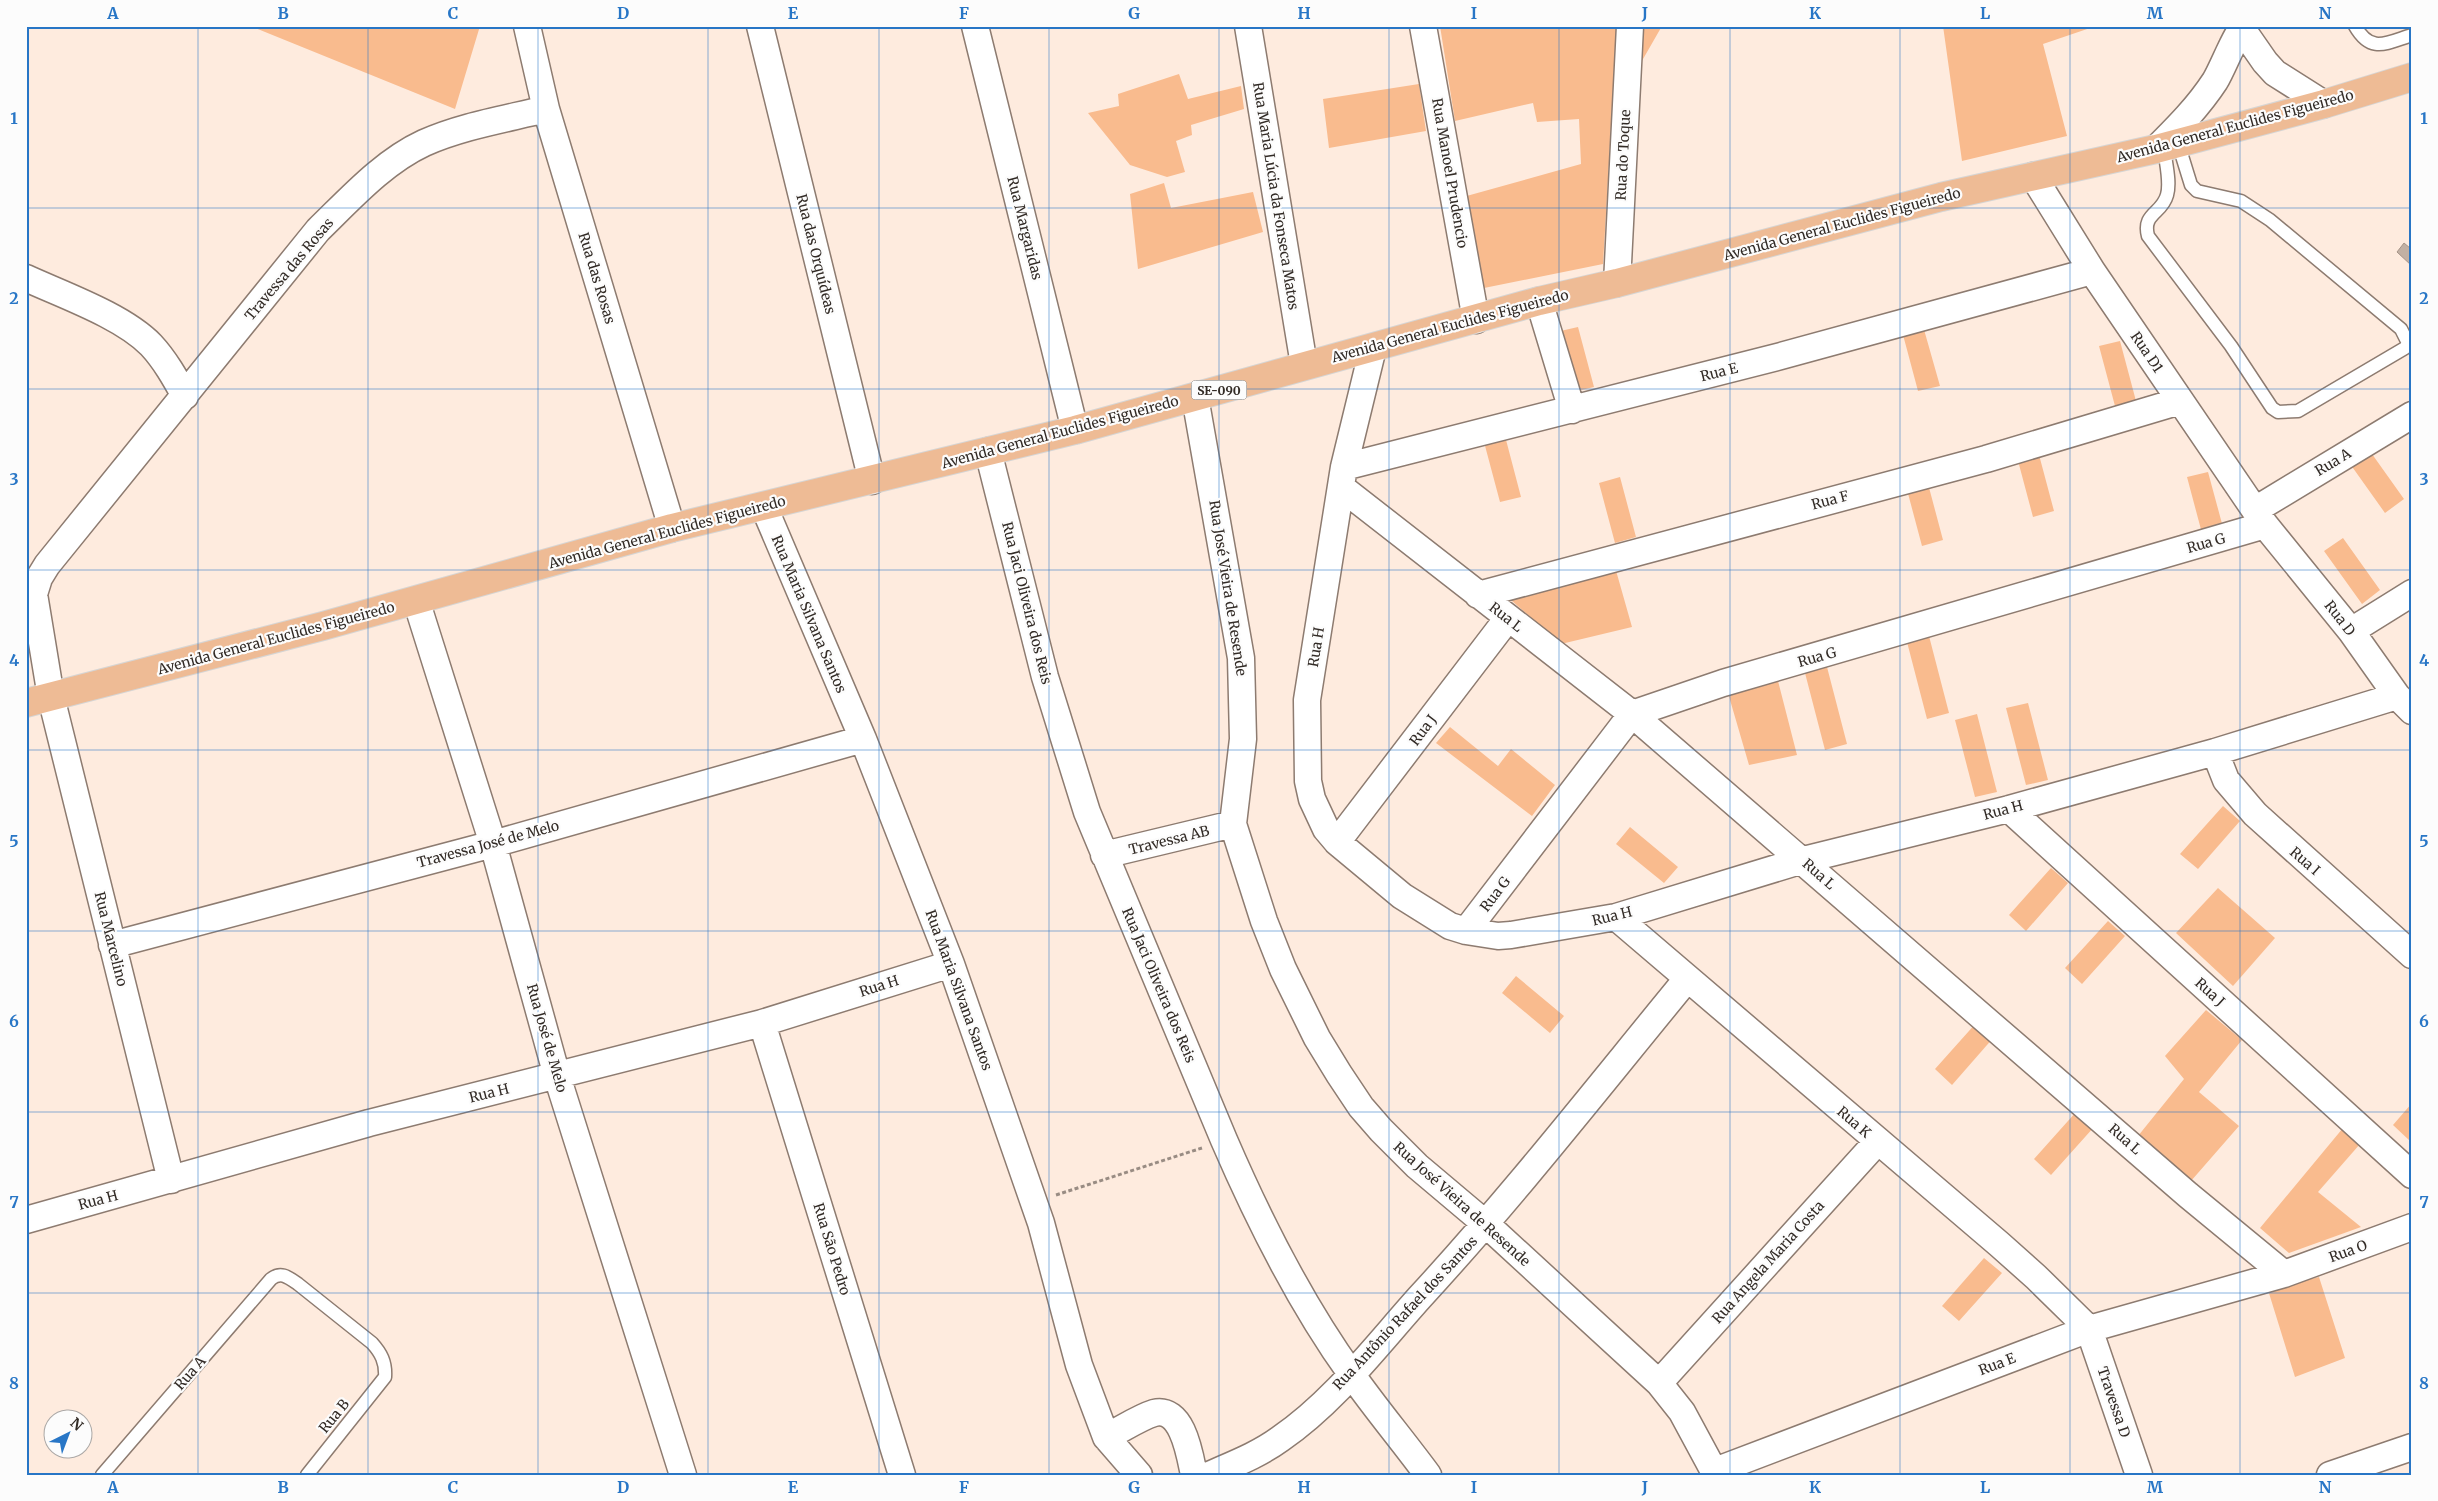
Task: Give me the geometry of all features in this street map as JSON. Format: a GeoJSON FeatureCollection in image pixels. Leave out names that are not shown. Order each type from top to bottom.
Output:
{"type":"FeatureCollection","features":[{"type":"Feature","properties":{"kind":"main road","name":"Avenida General Euclides Figueiredo"},"geometry":{"type":"LineString","coordinates":[[39,700],[416,600],[672,528],[872,481],[1075,430],[1539,301],[1617,283],[1941,197],[2166,146],[2324,104],[2412,77]]}},
{"type":"Feature","properties":{"kind":"street","name":"Rua das Rosas"},"geometry":{"type":"LineString","coordinates":[[527,26],[546,109],[672,528]]}},
{"type":"Feature","properties":{"kind":"street","name":"Rua das Orquídeas"},"geometry":{"type":"LineString","coordinates":[[760,26],[872,481]]}},
{"type":"Feature","properties":{"kind":"street","name":"Rua Margaridas"},"geometry":{"type":"LineString","coordinates":[[975,26],[1075,430]]}},
{"type":"Feature","properties":{"kind":"street","name":"Rua Maria Lúcia da Fonseca Matos"},"geometry":{"type":"LineString","coordinates":[[1248,26],[1304,365]]}},
{"type":"Feature","properties":{"kind":"street","name":"Rua Manoel Prudencio"},"geometry":{"type":"LineString","coordinates":[[1423,26],[1476,320]]}},
{"type":"Feature","properties":{"kind":"street","name":"Rua do Toque"},"geometry":{"type":"LineString","coordinates":[[1617,283],[1630,26]]}},
{"type":"Feature","properties":{"kind":"street"},"geometry":{"type":"LineString","coordinates":[[2166,146],[2205,96],[2224,66],[2242,27],[2275,73],[2324,104]]}},
{"type":"Feature","properties":{"kind":"street","name":"Travessa das Rosas"},"geometry":{"type":"LineString","coordinates":[[39,700],[34,594],[39,578],[99,500],[186,396],[318,230],[390,164],[424,143],[455,132],[546,109]]}},
{"type":"Feature","properties":{"kind":"street","name":"Rua D1"},"geometry":{"type":"LineString","coordinates":[[2033,176],[2092,271],[2260,517]]}},
{"type":"Feature","properties":{"kind":"street","name":"Rua E"},"geometry":{"type":"LineString","coordinates":[[1343,478],[1572,410],[1781,356],[2092,271]]}},
{"type":"Feature","properties":{"kind":"street"},"geometry":{"type":"LineString","coordinates":[[26,278],[117,321],[138,334],[162,357],[186,396]]}},
{"type":"Feature","properties":{"kind":"street"},"geometry":{"type":"LineString","coordinates":[[1539,301],[1572,410]]}},
{"type":"Feature","properties":{"kind":"street","name":"Rua H"},"geometry":{"type":"LineString","coordinates":[[1373,348],[1343,478],[1307,700],[1308,782],[1312,799],[1326,829],[1338,842],[1402,896],[1434,917],[1466,932],[1511,936],[1616,917],[1803,860],[2009,809],[2215,752],[2404,704]]}},
{"type":"Feature","properties":{"kind":"street","name":"Rua José Vieira de Resende"},"geometry":{"type":"LineString","coordinates":[[1195,397],[1241,658],[1243,739],[1233,824],[1264,921],[1283,969],[1317,1038],[1361,1108],[1417,1166],[1487,1225],[1659,1382],[1682,1412],[1715,1473]]}},
{"type":"Feature","properties":{"kind":"street","name":"Rua F"},"geometry":{"type":"LineString","coordinates":[[1478,595],[1986,459],[2180,401]]}},
{"type":"Feature","properties":{"kind":"street","name":"Rua A"},"geometry":{"type":"LineString","coordinates":[[2260,517],[2412,415]]}},
{"type":"Feature","properties":{"kind":"street","name":"Rua Jaci Oliveira dos Reis"},"geometry":{"type":"LineString","coordinates":[[988,451],[1046,677],[1087,812],[1224,1140],[1241,1179],[1289,1274],[1351,1374],[1428,1475]]}},
{"type":"Feature","properties":{"kind":"street","name":"Rua L"},"geometry":{"type":"LineString","coordinates":[[1343,478],[1478,595],[1632,714],[2188,1195],[2284,1274]]}},
{"type":"Feature","properties":{"kind":"street","name":"Rua Maria Silvana Santos"},"geometry":{"type":"LineString","coordinates":[[764,507],[863,739],[951,964],[1034,1202],[1079,1365],[1106,1437],[1139,1475]]}},
{"type":"Feature","properties":{"kind":"street","name":"Rua D"},"geometry":{"type":"LineString","coordinates":[[2260,517],[2351,631],[2404,704]]}},
{"type":"Feature","properties":{"kind":"street","name":"Rua G"},"geometry":{"type":"LineString","coordinates":[[1466,932],[1632,714],[1723,683],[2260,517]]}},
{"type":"Feature","properties":{"kind":"street"},"geometry":{"type":"LineString","coordinates":[[2351,631],[2412,593]]}},
{"type":"Feature","properties":{"kind":"street","name":"Rua José de Melo"},"geometry":{"type":"LineString","coordinates":[[416,600],[494,844],[557,1076],[683,1475]]}},
{"type":"Feature","properties":{"kind":"street","name":"Rua J"},"geometry":{"type":"LineString","coordinates":[[1338,842],[1508,618]]}},
{"type":"Feature","properties":{"kind":"street","name":"Rua Marcelino"},"geometry":{"type":"LineString","coordinates":[[39,700],[112,945],[171,1180]]}},
{"type":"Feature","properties":{"kind":"street","name":"Travessa José de Melo"},"geometry":{"type":"LineString","coordinates":[[112,945],[494,844],[863,739]]}},
{"type":"Feature","properties":{"kind":"street","name":"Rua I"},"geometry":{"type":"LineString","coordinates":[[2215,752],[2226,780],[2255,814],[2412,955]]}},
{"type":"Feature","properties":{"kind":"street","name":"Rua J"},"geometry":{"type":"LineString","coordinates":[[2009,809],[2412,1175]]}},
{"type":"Feature","properties":{"kind":"street","name":"Travessa AB"},"geometry":{"type":"LineString","coordinates":[[1104,856],[1233,824]]}},
{"type":"Feature","properties":{"kind":"street","name":"Rua K"},"geometry":{"type":"LineString","coordinates":[[1616,917],[2036,1277],[2089,1330]]}},
{"type":"Feature","properties":{"kind":"street","name":"Rua H"},"geometry":{"type":"LineString","coordinates":[[26,1220],[368,1123],[762,1023],[951,964]]}},
{"type":"Feature","properties":{"kind":"street","name":"Rua Antônio Rafael dos Santos"},"geometry":{"type":"LineString","coordinates":[[1209,1475],[1249,1458],[1279,1440],[1308,1418],[1351,1374],[1487,1225],[1687,979]]}},
{"type":"Feature","properties":{"kind":"street","name":"Rua São Pedro"},"geometry":{"type":"LineString","coordinates":[[762,1023],[902,1475]]}},
{"type":"Feature","properties":{"kind":"street","name":"Rua Angela Maria Costa"},"geometry":{"type":"LineString","coordinates":[[1659,1382],[1877,1142]]}},
{"type":"Feature","properties":{"kind":"street","name":"Rua O"},"geometry":{"type":"LineString","coordinates":[[2284,1274],[2412,1227]]}},
{"type":"Feature","properties":{"kind":"street","name":"Rua E"},"geometry":{"type":"LineString","coordinates":[[1715,1473],[2089,1330],[2284,1274]]}},
{"type":"Feature","properties":{"kind":"street","name":"Travessa D"},"geometry":{"type":"LineString","coordinates":[[2089,1330],[2138,1475]]}},
{"type":"Feature","properties":{"kind":"street"},"geometry":{"type":"LineString","coordinates":[[1106,1437],[1152,1414],[1166,1414],[1175,1420],[1182,1430],[1194,1475]]}},
{"type":"Feature","properties":{"kind":"street"},"geometry":{"type":"LineString","coordinates":[[2330,1475],[2410,1455]]}},
{"type":"Feature","properties":{"kind":"lane"},"geometry":{"type":"LineString","coordinates":[[2355,26],[2363,38],[2372,44],[2380,45],[2412,35]]}},
{"type":"Feature","properties":{"kind":"lane"},"geometry":{"type":"LineString","coordinates":[[2166,146],[2197,192],[2240,201],[2270,220],[2401,329],[2408,343],[2405,348],[2298,411],[2278,412],[2148,236],[2147,220],[2165,202],[2168,193],[2166,146]]}},
{"type":"Feature","properties":{"kind":"lane","name":"Rua B"},"geometry":{"type":"LineString","coordinates":[[279,1275],[298,1284],[372,1343],[383,1359],[385,1376],[307,1475]]}},
{"type":"Feature","properties":{"kind":"lane","name":"Rua A"},"geometry":{"type":"LineString","coordinates":[[102,1475],[271,1280],[279,1275]]}},
{"type":"Feature","properties":{"kind":"path"},"geometry":{"type":"LineString","coordinates":[[1034,1202],[1224,1140]]}},
{"type":"Feature","properties":{"kind":"shaded area"},"geometry":{"type":"Polygon","coordinates":[[[250,26],[480,26],[455,109],[250,26]]]}},
{"type":"Feature","properties":{"kind":"shaded area"},"geometry":{"type":"Polygon","coordinates":[[[1440,26],[1617,26],[1603,264],[1484,288],[1463,197],[1581,164],[1579,119],[1537,122],[1533,103],[1455,121],[1440,26]]]}},
{"type":"Feature","properties":{"kind":"shaded area"},"geometry":{"type":"Polygon","coordinates":[[[1641,26],[1662,26],[1639,66],[1641,26]]]}},
{"type":"Feature","properties":{"kind":"shaded area"},"geometry":{"type":"Polygon","coordinates":[[[1943,26],[2096,26],[2043,44],[2067,136],[1962,161],[1943,26]]]}},
{"type":"Feature","properties":{"kind":"shaded area"},"geometry":{"type":"Polygon","coordinates":[[[1179,74],[1188,99],[1241,86],[1244,109],[1191,125],[1192,135],[1176,141],[1185,172],[1167,177],[1130,165],[1088,113],[1119,106],[1118,94],[1179,74]]]}},
{"type":"Feature","properties":{"kind":"shaded area"},"geometry":{"type":"Polygon","coordinates":[[[1419,84],[1426,131],[1329,148],[1323,99],[1419,84]]]}},
{"type":"Feature","properties":{"kind":"shaded area"},"geometry":{"type":"Polygon","coordinates":[[[1164,183],[1171,208],[1253,192],[1263,232],[1138,269],[1130,194],[1164,183]]]}},
{"type":"Feature","properties":{"kind":"shaded area"},"geometry":{"type":"Polygon","coordinates":[[[1923,326],[1940,386],[1918,391],[1902,331],[1923,326]]]}},
{"type":"Feature","properties":{"kind":"shaded area"},"geometry":{"type":"Polygon","coordinates":[[[1578,327],[1594,387],[1573,392],[1556,332],[1578,327]]]}},
{"type":"Feature","properties":{"kind":"shaded area"},"geometry":{"type":"Polygon","coordinates":[[[2120,341],[2136,401],[2115,406],[2099,346],[2120,341]]]}},
{"type":"Feature","properties":{"kind":"shaded area"},"geometry":{"type":"Polygon","coordinates":[[[1505,436],[1521,497],[1500,502],[1484,442],[1505,436]]]}},
{"type":"Feature","properties":{"kind":"shaded area"},"geometry":{"type":"Polygon","coordinates":[[[2367,447],[2404,499],[2385,513],[2348,461],[2367,447]]]}},
{"type":"Feature","properties":{"kind":"shaded area"},"geometry":{"type":"Polygon","coordinates":[[[2038,451],[2054,511],[2033,517],[2017,457],[2038,451]]]}},
{"type":"Feature","properties":{"kind":"shaded area"},"geometry":{"type":"Polygon","coordinates":[[[2208,472],[2224,531],[2203,537],[2187,477],[2208,472]]]}},
{"type":"Feature","properties":{"kind":"shaded area"},"geometry":{"type":"Polygon","coordinates":[[[1620,477],[1636,537],[1615,543],[1599,483],[1620,477]]]}},
{"type":"Feature","properties":{"kind":"shaded area"},"geometry":{"type":"Polygon","coordinates":[[[1927,480],[1943,540],[1922,546],[1906,486],[1927,480]]]}},
{"type":"Feature","properties":{"kind":"shaded area"},"geometry":{"type":"Polygon","coordinates":[[[2343,538],[2380,590],[2362,604],[2324,551],[2343,538]]]}},
{"type":"Feature","properties":{"kind":"shaded area"},"geometry":{"type":"Polygon","coordinates":[[[1615,567],[1632,627],[1561,644],[1503,593],[1615,567]]]}},
{"type":"Feature","properties":{"kind":"shaded area"},"geometry":{"type":"Polygon","coordinates":[[[1929,636],[1949,713],[1927,719],[1907,642],[1929,636]]]}},
{"type":"Feature","properties":{"kind":"shaded area"},"geometry":{"type":"Polygon","coordinates":[[[1827,667],[1847,744],[1825,750],[1805,673],[1827,667]]]}},
{"type":"Feature","properties":{"kind":"shaded area"},"geometry":{"type":"Polygon","coordinates":[[[1777,677],[1797,755],[1749,765],[1728,693],[1777,677]]]}},
{"type":"Feature","properties":{"kind":"shaded area"},"geometry":{"type":"Polygon","coordinates":[[[2028,703],[2048,780],[2026,785],[2006,708],[2028,703]]]}},
{"type":"Feature","properties":{"kind":"shaded area"},"geometry":{"type":"Polygon","coordinates":[[[1977,714],[1997,792],[1975,797],[1955,720],[1977,714]]]}},
{"type":"Feature","properties":{"kind":"shaded area"},"geometry":{"type":"Polygon","coordinates":[[[1450,727],[1498,766],[1511,749],[1555,785],[1532,816],[1436,743],[1450,727]]]}},
{"type":"Feature","properties":{"kind":"shaded area"},"geometry":{"type":"Polygon","coordinates":[[[2223,806],[2240,821],[2198,869],[2180,854],[2223,806]]]}},
{"type":"Feature","properties":{"kind":"shaded area"},"geometry":{"type":"Polygon","coordinates":[[[1630,827],[1678,867],[1664,883],[1616,844],[1630,827]]]}},
{"type":"Feature","properties":{"kind":"shaded area"},"geometry":{"type":"Polygon","coordinates":[[[2051,868],[2068,883],[2026,931],[2009,915],[2051,868]]]}},
{"type":"Feature","properties":{"kind":"shaded area"},"geometry":{"type":"Polygon","coordinates":[[[2218,888],[2275,938],[2233,986],[2176,933],[2218,888]]]}},
{"type":"Feature","properties":{"kind":"shaded area"},"geometry":{"type":"Polygon","coordinates":[[[2108,921],[2125,936],[2082,984],[2065,968],[2108,921]]]}},
{"type":"Feature","properties":{"kind":"shaded area"},"geometry":{"type":"Polygon","coordinates":[[[1516,976],[1564,1016],[1550,1033],[1502,993],[1516,976]]]}},
{"type":"Feature","properties":{"kind":"shaded area"},"geometry":{"type":"Polygon","coordinates":[[[2206,1010],[2242,1040],[2199,1092],[2239,1126],[2191,1181],[2138,1136],[2184,1079],[2165,1056],[2206,1010]]]}},
{"type":"Feature","properties":{"kind":"shaded area"},"geometry":{"type":"Polygon","coordinates":[[[1977,1022],[1994,1037],[1952,1085],[1935,1069],[1977,1022]]]}},
{"type":"Feature","properties":{"kind":"shaded area"},"geometry":{"type":"Polygon","coordinates":[[[2412,1103],[2412,1138],[2410,1141],[2393,1125],[2412,1103]]]}},
{"type":"Feature","properties":{"kind":"shaded area"},"geometry":{"type":"Polygon","coordinates":[[[2076,1112],[2094,1127],[2051,1175],[2034,1159],[2076,1112]]]}},
{"type":"Feature","properties":{"kind":"shaded area"},"geometry":{"type":"Polygon","coordinates":[[[2343,1128],[2360,1144],[2318,1192],[2361,1227],[2289,1253],[2260,1228],[2343,1128]]]}},
{"type":"Feature","properties":{"kind":"shaded area"},"geometry":{"type":"Polygon","coordinates":[[[1984,1258],[2002,1273],[1959,1321],[1942,1306],[1984,1258]]]}},
{"type":"Feature","properties":{"kind":"shaded area"},"geometry":{"type":"Polygon","coordinates":[[[2319,1277],[2345,1358],[2295,1377],[2268,1290],[2319,1277]]]}},
{"type":"Feature","properties":{"kind":"building"},"geometry":{"type":"Polygon","coordinates":[[[2404,243],[2410,248],[2412,246],[2412,266],[2397,252],[2404,243]]]}}]}
